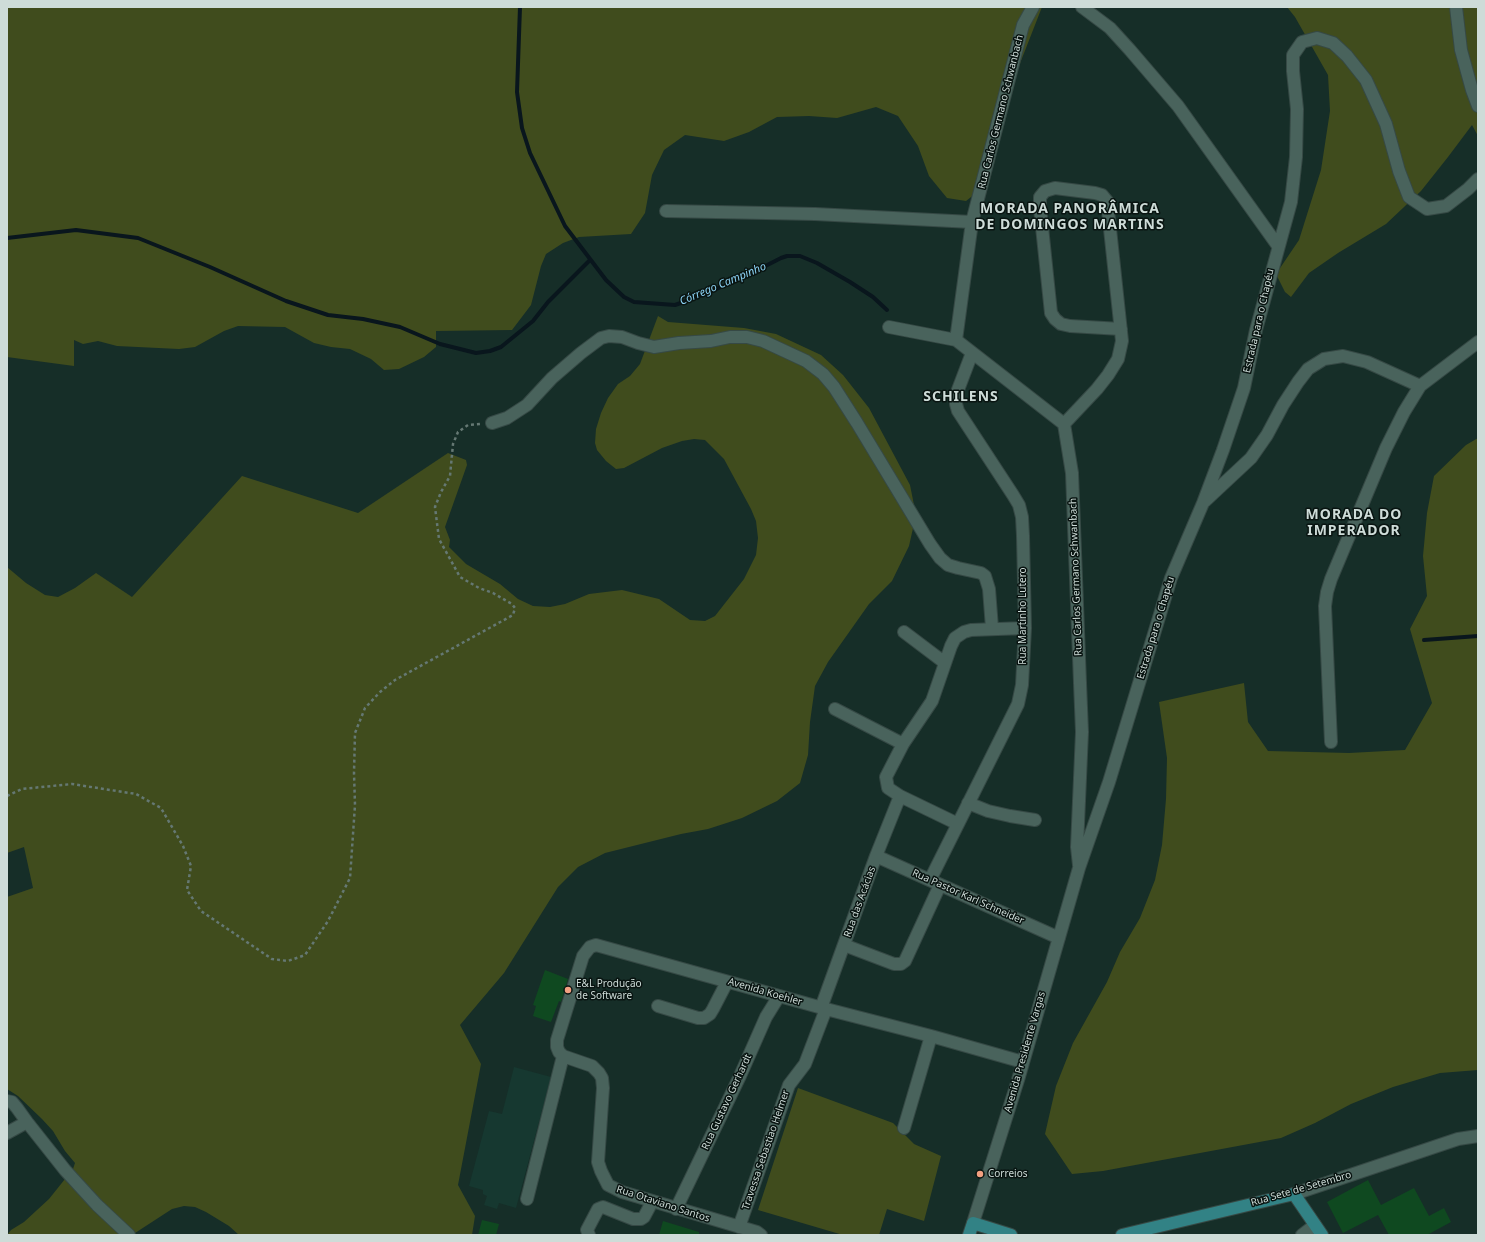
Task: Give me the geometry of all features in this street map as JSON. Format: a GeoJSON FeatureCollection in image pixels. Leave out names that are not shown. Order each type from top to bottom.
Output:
{"type":"FeatureCollection","features":[{"type":"Feature","properties":{"kind":"main road"},"geometry":{"type":"LineString","coordinates":[[1294,1194],[1318,1230]]}},
{"type":"Feature","properties":{"kind":"main road","name":"Rua Sete de Setembro"},"geometry":{"type":"LineString","coordinates":[[1122,1235],[1294,1194]]}},
{"type":"Feature","properties":{"kind":"main road","name":"Avenida Presidente Vargas"},"geometry":{"type":"LineString","coordinates":[[969,1235],[973,1223]]}},
{"type":"Feature","properties":{"kind":"main road"},"geometry":{"type":"LineString","coordinates":[[973,1223],[1011,1235]]}},
{"type":"Feature","properties":{"kind":"street","name":"Rua Carlos Germano Schwanbach"},"geometry":{"type":"LineString","coordinates":[[956,340],[972,222],[1023,25],[1033,7]]}},
{"type":"Feature","properties":{"kind":"street"},"geometry":{"type":"LineString","coordinates":[[1082,7],[1110,28],[1178,106],[1278,246]]}},
{"type":"Feature","properties":{"kind":"street"},"geometry":{"type":"LineString","coordinates":[[1456,7],[1462,50],[1472,90],[1478,106]]}},
{"type":"Feature","properties":{"kind":"street","name":"Estrada para o Chapéu"},"geometry":{"type":"LineString","coordinates":[[1079,868],[1109,782],[1171,578],[1203,503],[1244,388],[1256,330],[1291,202],[1296,157],[1297,109],[1292,71],[1293,55],[1302,42],[1317,38],[1333,43],[1347,56],[1366,80],[1386,124],[1399,172],[1409,197],[1427,208],[1446,206],[1468,190],[1478,179]]}},
{"type":"Feature","properties":{"kind":"street"},"geometry":{"type":"LineString","coordinates":[[889,327],[956,340],[1064,424],[1097,389],[1115,364],[1118,359],[1122,341],[1121,329],[1107,201],[1102,195],[1095,193],[1055,188],[1045,191],[1040,197],[1051,314],[1061,324],[1070,326],[1121,329]]}},
{"type":"Feature","properties":{"kind":"street"},"geometry":{"type":"LineString","coordinates":[[666,210],[815,214],[972,222]]}},
{"type":"Feature","properties":{"kind":"street"},"geometry":{"type":"LineString","coordinates":[[492,423],[507,418],[527,405],[552,378],[601,338],[609,336],[622,337],[654,347],[679,342],[711,341],[730,337],[747,337],[763,341],[806,361],[822,374],[834,387],[940,558],[948,565],[981,573],[985,576],[989,589],[992,628]]}},
{"type":"Feature","properties":{"kind":"street"},"geometry":{"type":"LineString","coordinates":[[1331,742],[1325,606],[1327,592],[1386,448],[1404,412],[1420,386],[1478,342]]}},
{"type":"Feature","properties":{"kind":"street","name":"Rua Martinho Lutero"},"geometry":{"type":"LineString","coordinates":[[844,945],[894,964],[901,964],[905,961],[958,824],[1020,696],[1025,628],[1022,517],[1019,505],[1006,482],[958,411],[956,395],[972,353]]}},
{"type":"Feature","properties":{"kind":"street"},"geometry":{"type":"LineString","coordinates":[[1203,503],[1251,458],[1267,435],[1283,405],[1298,382],[1308,369],[1324,359],[1343,356],[1367,362],[1420,386]]}},
{"type":"Feature","properties":{"kind":"street","name":"Rua Carlos Germano Schwanbach"},"geometry":{"type":"LineString","coordinates":[[1064,424],[1072,474],[1082,732],[1077,847],[1079,868]]}},
{"type":"Feature","properties":{"kind":"street"},"geometry":{"type":"LineString","coordinates":[[958,824],[900,796],[888,788],[886,777],[903,744],[932,701],[951,646],[959,635],[971,630],[992,628],[1025,628]]}},
{"type":"Feature","properties":{"kind":"street"},"geometry":{"type":"LineString","coordinates":[[904,632],[945,663]]}},
{"type":"Feature","properties":{"kind":"street"},"geometry":{"type":"LineString","coordinates":[[835,709],[903,744]]}},
{"type":"Feature","properties":{"kind":"street","name":"Rua das Acácias"},"geometry":{"type":"LineString","coordinates":[[824,1009],[844,945],[876,856],[900,796]]}},
{"type":"Feature","properties":{"kind":"street"},"geometry":{"type":"LineString","coordinates":[[968,803],[988,811],[1035,820]]}},
{"type":"Feature","properties":{"kind":"street","name":"Rua Pastor Karl Schneider"},"geometry":{"type":"LineString","coordinates":[[876,856],[1059,938]]}},
{"type":"Feature","properties":{"kind":"street","name":"Avenida Presidente Vargas"},"geometry":{"type":"LineString","coordinates":[[973,1223],[1023,1062],[1079,868]]}},
{"type":"Feature","properties":{"kind":"street","name":"Avenida Koehler"},"geometry":{"type":"LineString","coordinates":[[562,1056],[557,1047],[557,1040],[585,951],[596,944],[824,1009],[931,1036],[1023,1062]]}},
{"type":"Feature","properties":{"kind":"street"},"geometry":{"type":"LineString","coordinates":[[658,1006],[698,1018],[704,1018],[714,1009],[727,982]]}},
{"type":"Feature","properties":{"kind":"street","name":"Rua Gustavo Gerhardt"},"geometry":{"type":"LineString","coordinates":[[676,1209],[740,1076],[766,1017],[779,996]]}},
{"type":"Feature","properties":{"kind":"street","name":"Travessa Sebastiao Helmer"},"geometry":{"type":"LineString","coordinates":[[739,1227],[789,1085],[805,1064],[824,1009]]}},
{"type":"Feature","properties":{"kind":"street"},"geometry":{"type":"LineString","coordinates":[[904,1128],[931,1036]]}},
{"type":"Feature","properties":{"kind":"street"},"geometry":{"type":"LineString","coordinates":[[527,1199],[562,1056]]}},
{"type":"Feature","properties":{"kind":"street","name":"Rua Otaviano Santos"},"geometry":{"type":"LineString","coordinates":[[562,1056],[592,1066],[599,1072],[602,1078],[603,1088],[598,1162],[600,1171],[608,1185],[622,1192],[652,1202],[762,1235]]}},
{"type":"Feature","properties":{"kind":"street"},"geometry":{"type":"LineString","coordinates":[[7,1101],[12,1102],[65,1170],[97,1205],[129,1235]]}},
{"type":"Feature","properties":{"kind":"street"},"geometry":{"type":"LineString","coordinates":[[7,1134],[27,1122]]}},
{"type":"Feature","properties":{"kind":"street","name":"Rua Sete de Setembro"},"geometry":{"type":"LineString","coordinates":[[1294,1194],[1458,1139],[1478,1136]]}},
{"type":"Feature","properties":{"kind":"street"},"geometry":{"type":"LineString","coordinates":[[589,1235],[588,1230],[598,1209],[603,1207],[634,1219],[641,1219],[644,1217],[652,1202]]}},
{"type":"Feature","properties":{"kind":"street"},"geometry":{"type":"LineString","coordinates":[[1302,1235],[1318,1230]]}},
{"type":"Feature","properties":{"kind":"path"},"geometry":{"type":"LineString","coordinates":[[7,796],[22,789],[72,784],[136,794],[161,808],[184,846],[191,866],[187,890],[201,911],[272,959],[288,961],[305,954],[328,921],[350,878],[355,805],[355,733],[365,708],[380,692],[395,680],[514,615],[515,608],[512,604],[460,577],[439,540],[435,507],[450,476],[453,444],[458,432],[468,425],[492,423]]}},
{"type":"Feature","properties":{"kind":"shaded area"},"geometry":{"type":"Polygon","coordinates":[[[514,1067],[551,1077],[516,1208],[499,1203],[497,1209],[484,1205],[487,1196],[483,1194],[483,1190],[469,1186],[489,1111],[502,1114],[514,1067]]]}},
{"type":"Feature","properties":{"kind":"green space"},"geometry":{"type":"Polygon","coordinates":[[[7,7],[1042,7],[1003,107],[994,140],[989,183],[966,201],[947,198],[929,176],[918,146],[898,116],[876,107],[837,118],[809,116],[777,117],[749,132],[724,141],[685,135],[664,150],[652,175],[645,213],[631,234],[579,237],[563,243],[546,254],[541,266],[531,305],[512,330],[436,331],[436,347],[424,357],[399,369],[384,370],[371,359],[350,349],[314,343],[285,327],[238,326],[224,331],[195,347],[179,349],[117,346],[98,341],[83,344],[74,340],[74,366],[7,357],[7,7]]]}},
{"type":"Feature","properties":{"kind":"green space"},"geometry":{"type":"Polygon","coordinates":[[[1287,7],[1478,7],[1478,136],[1472,125],[1421,191],[1386,224],[1338,253],[1309,273],[1291,297],[1285,292],[1276,274],[1299,240],[1321,170],[1330,111],[1328,75],[1295,17],[1287,7]]]}},
{"type":"Feature","properties":{"kind":"green space"},"geometry":{"type":"Polygon","coordinates":[[[658,316],[668,322],[744,328],[776,334],[821,355],[843,375],[869,408],[910,485],[916,515],[909,546],[892,581],[869,604],[828,662],[815,686],[810,722],[808,755],[800,783],[777,801],[742,818],[708,829],[681,834],[605,853],[578,867],[558,887],[504,973],[460,1025],[481,1064],[458,1185],[475,1216],[472,1235],[239,1235],[229,1226],[206,1212],[195,1207],[184,1206],[172,1209],[132,1235],[7,1235],[49,1199],[73,1169],[75,1163],[65,1151],[53,1131],[42,1119],[18,1096],[7,1089],[7,897],[33,888],[24,847],[7,853],[7,567],[26,583],[45,595],[58,597],[75,588],[96,573],[132,597],[242,476],[358,513],[448,453],[466,460],[467,465],[445,527],[450,540],[449,547],[466,564],[500,584],[518,599],[533,606],[550,607],[565,604],[589,594],[622,590],[659,599],[690,620],[705,621],[715,616],[744,579],[756,555],[758,538],[756,521],[751,509],[724,459],[705,440],[694,439],[682,441],[662,448],[624,468],[616,469],[606,461],[597,450],[595,443],[596,429],[608,398],[618,384],[630,376],[640,364],[658,316]]]}},
{"type":"Feature","properties":{"kind":"green space"},"geometry":{"type":"Polygon","coordinates":[[[1478,438],[1478,1070],[1440,1073],[1393,1087],[1351,1104],[1315,1123],[1281,1138],[1103,1171],[1072,1174],[1045,1134],[1056,1086],[1073,1043],[1107,982],[1120,952],[1140,918],[1155,880],[1162,845],[1166,799],[1167,758],[1159,702],[1244,683],[1248,722],[1268,751],[1349,753],[1405,750],[1432,703],[1410,629],[1427,596],[1423,556],[1427,513],[1434,476],[1466,445],[1478,438]]]}},
{"type":"Feature","properties":{"kind":"green space"},"geometry":{"type":"Polygon","coordinates":[[[798,1088],[893,1123],[914,1144],[941,1156],[924,1221],[887,1209],[879,1235],[843,1235],[758,1210],[798,1088]]]}},
{"type":"Feature","properties":{"kind":"building"},"geometry":{"type":"Polygon","coordinates":[[[545,970],[568,979],[561,1002],[559,1001],[551,1022],[533,1016],[536,1006],[533,1005],[545,970]]]}},
{"type":"Feature","properties":{"kind":"building"},"geometry":{"type":"Polygon","coordinates":[[[1368,1180],[1381,1205],[1414,1188],[1429,1216],[1444,1208],[1451,1222],[1427,1235],[1389,1235],[1378,1215],[1343,1233],[1327,1202],[1368,1180]]]}},
{"type":"Feature","properties":{"kind":"building"},"geometry":{"type":"Polygon","coordinates":[[[482,1220],[499,1224],[496,1235],[478,1235],[482,1220]]]}},
{"type":"Feature","properties":{"kind":"building"},"geometry":{"type":"Polygon","coordinates":[[[663,1221],[699,1232],[699,1235],[659,1235],[663,1221]]]}},
{"type":"Feature","properties":{"kind":"waterway","name":"Córrego Campinho"},"geometry":{"type":"LineString","coordinates":[[520,7],[517,92],[522,128],[530,153],[565,226],[606,280],[624,297],[634,302],[675,305],[698,297],[744,277],[781,258],[787,256],[800,256],[817,263],[850,282],[873,297],[887,310]]}},
{"type":"Feature","properties":{"kind":"waterway"},"geometry":{"type":"LineString","coordinates":[[7,238],[76,230],[138,238],[210,267],[286,301],[328,315],[363,319],[400,327],[440,344],[476,353],[490,351],[501,347],[533,321],[548,302],[590,260]]}},
{"type":"Feature","properties":{"kind":"waterway"},"geometry":{"type":"LineString","coordinates":[[1424,640],[1478,636]]}},
{"type":"Feature","properties":{"kind":"place","name":"E&L Produção de Software"},"geometry":{"type":"Point","coordinates":[568,990]}},
{"type":"Feature","properties":{"kind":"place","name":"Correios"},"geometry":{"type":"Point","coordinates":[980,1174]}},
{"type":"Feature","properties":{"kind":"district","name":"MORADA PANORÂMICA DE DOMINGOS MARTINS"},"geometry":{"type":"Point","coordinates":[1070,218]}},
{"type":"Feature","properties":{"kind":"district","name":"SCHILENS"},"geometry":{"type":"Point","coordinates":[961,397]}},
{"type":"Feature","properties":{"kind":"district","name":"MORADA DO IMPERADOR"},"geometry":{"type":"Point","coordinates":[1354,524]}}]}
